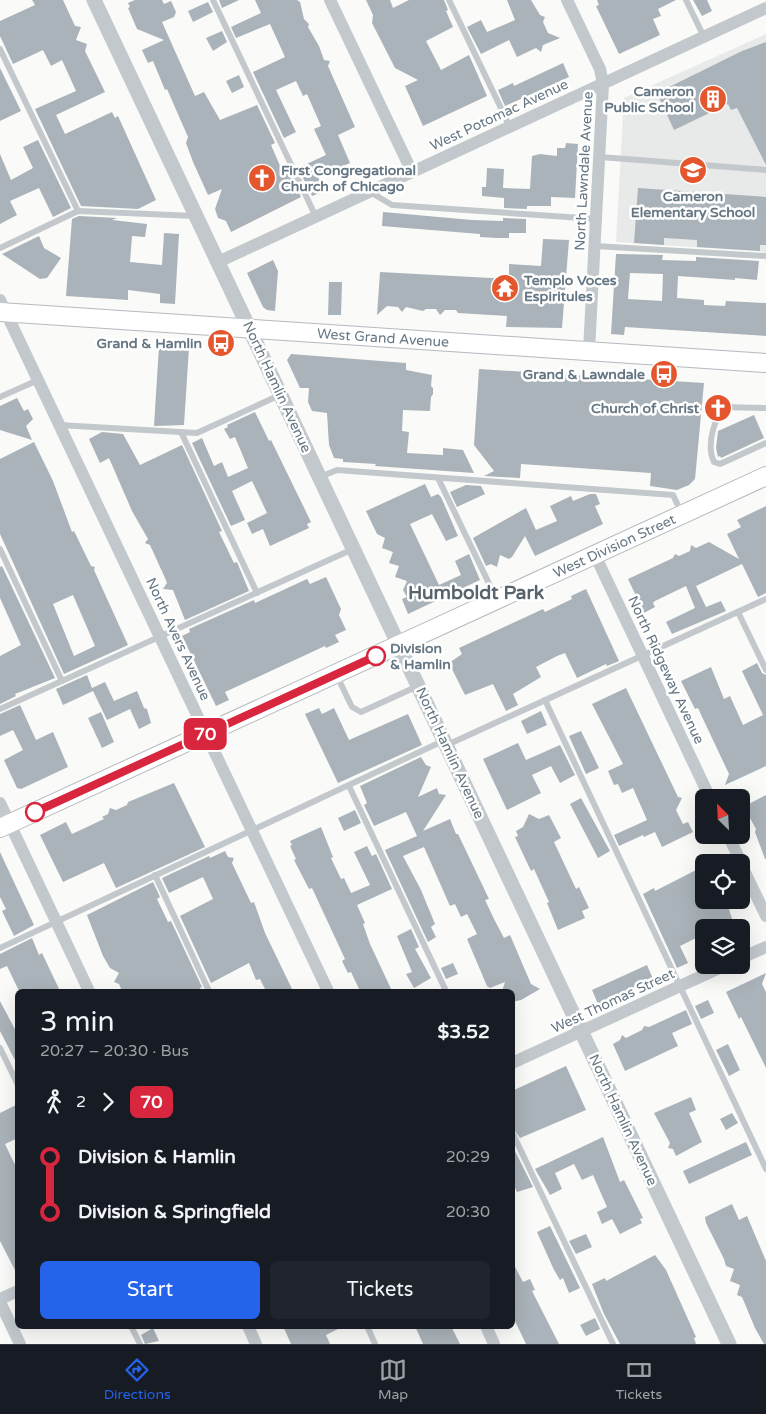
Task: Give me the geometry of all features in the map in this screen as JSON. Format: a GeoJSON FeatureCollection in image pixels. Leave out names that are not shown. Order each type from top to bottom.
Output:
{"type":"FeatureCollection","features":[{"type":"Feature","properties":{"kind":"main road","name":"West Grand Avenue"},"geometry":{"type":"LineString","coordinates":[[2,308],[249,328],[766,363]]}},
{"type":"Feature","properties":{"kind":"main road","name":"West Division Street"},"geometry":{"type":"LineString","coordinates":[[5,826],[766,476]]}},
{"type":"Feature","properties":{"kind":"street","name":"North Hamlin Avenue"},"geometry":{"type":"LineString","coordinates":[[94,0],[728,1344]]}},
{"type":"Feature","properties":{"kind":"street"},"geometry":{"type":"LineString","coordinates":[[330,0],[412,172]]}},
{"type":"Feature","properties":{"kind":"street","name":"North Lawndale Avenue"},"geometry":{"type":"LineString","coordinates":[[567,0],[600,69],[603,84],[589,351]]}},
{"type":"Feature","properties":{"kind":"street","name":"West Potomac Avenue"},"geometry":{"type":"LineString","coordinates":[[218,262],[766,8]]}},
{"type":"Feature","properties":{"kind":"street","name":"North Avers Avenue"},"geometry":{"type":"LineString","coordinates":[[2,308],[327,989]]}},
{"type":"Feature","properties":{"kind":"street","name":"North Ridgeway Avenue"},"geometry":{"type":"LineString","coordinates":[[595,555],[706,789]]}},
{"type":"Feature","properties":{"kind":"street"},"geometry":{"type":"LineString","coordinates":[[0,803],[5,826],[56,922],[88,989]]}},
{"type":"Feature","properties":{"kind":"street"},"geometry":{"type":"LineString","coordinates":[[750,882],[766,916]]}},
{"type":"Feature","properties":{"kind":"street"},"geometry":{"type":"LineString","coordinates":[[750,954],[766,947]]}},
{"type":"Feature","properties":{"kind":"street","name":"West Thomas Street"},"geometry":{"type":"LineString","coordinates":[[515,1062],[707,974]]}},
{"type":"Feature","properties":{"kind":"street"},"geometry":{"type":"LineString","coordinates":[[15,1292],[0,1300],[20,1344]]}},
{"type":"Feature","properties":{"kind":"street"},"geometry":{"type":"LineString","coordinates":[[249,1329],[256,1344]]}},
{"type":"Feature","properties":{"kind":"street"},"geometry":{"type":"LineString","coordinates":[[487,1329],[494,1344]]}},
{"type":"Feature","properties":{"kind":"lane"},"geometry":{"type":"LineString","coordinates":[[213,0],[316,217]]}},
{"type":"Feature","properties":{"kind":"lane"},"geometry":{"type":"LineString","coordinates":[[449,0],[510,127]]}},
{"type":"Feature","properties":{"kind":"lane"},"geometry":{"type":"LineString","coordinates":[[686,0],[704,37]]}},
{"type":"Feature","properties":{"kind":"lane"},"geometry":{"type":"LineString","coordinates":[[0,49],[78,211]]}},
{"type":"Feature","properties":{"kind":"lane"},"geometry":{"type":"LineString","coordinates":[[600,157],[766,170]]}},
{"type":"Feature","properties":{"kind":"lane"},"geometry":{"type":"LineString","coordinates":[[370,192],[392,205],[597,219]]}},
{"type":"Feature","properties":{"kind":"lane"},"geometry":{"type":"LineString","coordinates":[[0,248],[78,211],[196,216]]}},
{"type":"Feature","properties":{"kind":"lane"},"geometry":{"type":"LineString","coordinates":[[595,246],[766,256]]}},
{"type":"Feature","properties":{"kind":"lane"},"geometry":{"type":"LineString","coordinates":[[0,397],[38,380]]}},
{"type":"Feature","properties":{"kind":"lane"},"geometry":{"type":"LineString","coordinates":[[59,425],[197,433],[280,395]]}},
{"type":"Feature","properties":{"kind":"lane"},"geometry":{"type":"LineString","coordinates":[[766,408],[722,407],[710,444],[710,453],[714,462],[720,464],[766,443]]}},
{"type":"Feature","properties":{"kind":"lane"},"geometry":{"type":"LineString","coordinates":[[182,432],[257,593]]}},
{"type":"Feature","properties":{"kind":"lane"},"geometry":{"type":"LineString","coordinates":[[320,477],[337,470],[673,495],[683,515]]}},
{"type":"Feature","properties":{"kind":"lane"},"geometry":{"type":"LineString","coordinates":[[438,478],[497,601]]}},
{"type":"Feature","properties":{"kind":"lane"},"geometry":{"type":"LineString","coordinates":[[0,549],[62,681]]}},
{"type":"Feature","properties":{"kind":"lane"},"geometry":{"type":"LineString","coordinates":[[0,709],[353,549]]}},
{"type":"Feature","properties":{"kind":"lane"},"geometry":{"type":"LineString","coordinates":[[0,948],[349,786],[766,599]]}},
{"type":"Feature","properties":{"kind":"lane"},"geometry":{"type":"LineString","coordinates":[[738,612],[766,670]]}},
{"type":"Feature","properties":{"kind":"lane"},"geometry":{"type":"LineString","coordinates":[[336,675],[352,707],[361,712],[418,686]]}},
{"type":"Feature","properties":{"kind":"lane"},"geometry":{"type":"LineString","coordinates":[[544,700],[766,1169]]}},
{"type":"Feature","properties":{"kind":"lane"},"geometry":{"type":"LineString","coordinates":[[349,786],[445,989]]}},
{"type":"Feature","properties":{"kind":"lane"},"geometry":{"type":"LineString","coordinates":[[155,876],[208,989]]}},
{"type":"Feature","properties":{"kind":"lane"},"geometry":{"type":"LineString","coordinates":[[0,1048],[15,1079]]}},
{"type":"Feature","properties":{"kind":"lane"},"geometry":{"type":"LineString","coordinates":[[515,1138],[613,1344]]}},
{"type":"Feature","properties":{"kind":"lane"},"geometry":{"type":"LineString","coordinates":[[132,1329],[140,1344]]}},
{"type":"Feature","properties":{"kind":"lane"},"geometry":{"type":"LineString","coordinates":[[368,1329],[375,1344]]}},
{"type":"Feature","properties":{"kind":"shaded area","name":"Cameron Elementary School"},"geometry":{"type":"Polygon","coordinates":[[[766,34],[766,252],[616,242],[624,98],[766,34]]]}},
{"type":"Feature","properties":{"kind":"building"},"geometry":{"type":"Polygon","coordinates":[[[32,0],[63,0],[75,26],[81,27],[76,40],[87,44],[85,51],[105,92],[56,115],[65,134],[112,112],[115,118],[118,116],[156,200],[138,209],[81,206],[35,109],[76,91],[62,60],[51,66],[43,50],[13,64],[0,36],[0,21],[35,5],[32,0]]]}},
{"type":"Feature","properties":{"kind":"building"},"geometry":{"type":"Polygon","coordinates":[[[135,0],[162,0],[164,4],[171,1],[176,12],[174,17],[162,22],[195,96],[204,92],[220,120],[257,105],[275,143],[271,145],[284,175],[289,172],[301,197],[231,232],[226,221],[218,218],[215,209],[222,189],[208,195],[186,143],[188,137],[167,89],[165,90],[153,61],[148,63],[142,50],[164,40],[137,29],[128,8],[130,7],[128,3],[135,0]]]}},
{"type":"Feature","properties":{"kind":"building"},"geometry":{"type":"Polygon","coordinates":[[[219,0],[239,0],[222,8],[219,0]]]}},
{"type":"Feature","properties":{"kind":"building"},"geometry":{"type":"Polygon","coordinates":[[[255,0],[297,0],[300,2],[304,19],[309,24],[308,27],[319,46],[324,60],[330,61],[328,66],[355,127],[338,135],[350,163],[318,177],[325,191],[312,196],[298,168],[326,155],[314,129],[321,126],[307,94],[303,96],[296,81],[276,90],[296,132],[284,138],[253,72],[285,57],[270,24],[236,38],[231,27],[261,13],[255,0]]]}},
{"type":"Feature","properties":{"kind":"building"},"geometry":{"type":"Polygon","coordinates":[[[366,0],[390,0],[393,8],[409,0],[444,0],[448,10],[446,11],[453,27],[426,41],[441,70],[469,55],[487,96],[423,126],[405,86],[418,80],[395,68],[372,23],[373,15],[366,0]]]}},
{"type":"Feature","properties":{"kind":"building"},"geometry":{"type":"Polygon","coordinates":[[[507,0],[531,0],[540,15],[545,17],[543,22],[548,33],[560,38],[543,45],[541,52],[536,48],[517,57],[509,40],[481,54],[467,27],[481,20],[487,32],[515,20],[507,0]]]}},
{"type":"Feature","properties":{"kind":"building"},"geometry":{"type":"Polygon","coordinates":[[[597,0],[676,0],[658,9],[661,16],[653,19],[660,35],[619,54],[596,6],[599,5],[597,0]]]}},
{"type":"Feature","properties":{"kind":"building"},"geometry":{"type":"Polygon","coordinates":[[[693,0],[707,0],[712,11],[702,16],[693,0]]]}},
{"type":"Feature","properties":{"kind":"building"},"geometry":{"type":"Polygon","coordinates":[[[208,2],[213,12],[193,22],[188,11],[208,2]]]}},
{"type":"Feature","properties":{"kind":"building"},"geometry":{"type":"Polygon","coordinates":[[[222,31],[227,42],[213,51],[206,38],[222,31]]]}},
{"type":"Feature","properties":{"kind":"building","name":"Cameron Public School"},"geometry":{"type":"Polygon","coordinates":[[[766,42],[766,165],[737,108],[731,110],[728,104],[674,130],[657,93],[742,51],[766,42]]]}},
{"type":"Feature","properties":{"kind":"building"},"geometry":{"type":"Polygon","coordinates":[[[563,63],[569,77],[505,106],[498,90],[513,83],[514,86],[563,63]]]}},
{"type":"Feature","properties":{"kind":"building"},"geometry":{"type":"Polygon","coordinates":[[[0,68],[21,111],[0,121],[0,68]]]}},
{"type":"Feature","properties":{"kind":"building"},"geometry":{"type":"Polygon","coordinates":[[[239,75],[244,87],[232,93],[226,81],[239,75]]]}},
{"type":"Feature","properties":{"kind":"building"},"geometry":{"type":"Polygon","coordinates":[[[38,140],[71,208],[53,217],[39,188],[10,201],[17,215],[0,224],[0,154],[11,180],[33,168],[23,147],[38,140]]]}},
{"type":"Feature","properties":{"kind":"building"},"geometry":{"type":"Polygon","coordinates":[[[566,143],[578,144],[575,198],[551,197],[551,206],[527,206],[527,209],[504,208],[504,198],[482,196],[482,187],[486,187],[487,168],[504,169],[503,188],[530,189],[532,156],[540,154],[557,156],[557,148],[565,148],[566,143]]]}},
{"type":"Feature","properties":{"kind":"building"},"geometry":{"type":"Polygon","coordinates":[[[638,188],[766,197],[766,245],[760,245],[760,251],[697,247],[697,240],[664,238],[664,245],[634,243],[638,188]]]}},
{"type":"Feature","properties":{"kind":"building"},"geometry":{"type":"Polygon","coordinates":[[[383,212],[472,220],[503,221],[503,218],[526,219],[526,233],[509,233],[509,238],[496,238],[480,237],[480,234],[382,226],[383,212]]]}},
{"type":"Feature","properties":{"kind":"building"},"geometry":{"type":"Polygon","coordinates":[[[79,216],[117,218],[112,220],[147,224],[145,237],[132,236],[130,262],[162,265],[164,233],[179,234],[175,304],[160,303],[160,294],[128,290],[128,300],[66,296],[72,219],[79,216]]]}},
{"type":"Feature","properties":{"kind":"building"},"geometry":{"type":"Polygon","coordinates":[[[39,236],[44,248],[61,258],[47,278],[40,279],[2,254],[39,236]]]}},
{"type":"Feature","properties":{"kind":"building"},"geometry":{"type":"Polygon","coordinates":[[[543,239],[569,240],[562,328],[506,327],[507,316],[458,313],[456,310],[445,310],[440,315],[436,309],[426,309],[423,311],[406,307],[402,312],[398,307],[387,306],[377,315],[380,272],[509,279],[509,264],[541,266],[543,239]]]}},
{"type":"Feature","properties":{"kind":"building"},"geometry":{"type":"Polygon","coordinates":[[[616,254],[663,255],[662,260],[696,261],[696,257],[759,261],[757,280],[678,276],[677,298],[704,300],[704,305],[725,306],[726,301],[766,303],[766,336],[625,327],[624,335],[611,334],[616,254]],[[630,273],[628,299],[662,301],[663,274],[630,273]]]}},
{"type":"Feature","properties":{"kind":"building"},"geometry":{"type":"Polygon","coordinates":[[[273,260],[278,271],[275,311],[267,310],[263,307],[247,273],[273,260]]]}},
{"type":"Feature","properties":{"kind":"building"},"geometry":{"type":"Polygon","coordinates":[[[329,282],[342,282],[341,315],[328,315],[329,282]]]}},
{"type":"Feature","properties":{"kind":"building"},"geometry":{"type":"Polygon","coordinates":[[[159,346],[189,347],[184,425],[154,426],[159,346]]]}},
{"type":"Feature","properties":{"kind":"building"},"geometry":{"type":"Polygon","coordinates":[[[291,354],[406,363],[406,370],[432,375],[431,386],[433,394],[430,411],[403,410],[402,431],[409,432],[407,453],[443,455],[443,448],[463,450],[474,473],[375,466],[376,464],[343,462],[343,459],[334,458],[329,445],[327,413],[312,411],[308,402],[309,388],[300,388],[287,360],[291,354]]]}},
{"type":"Feature","properties":{"kind":"building"},"geometry":{"type":"Polygon","coordinates":[[[479,369],[704,383],[695,479],[689,485],[677,490],[650,486],[651,473],[521,464],[520,478],[484,476],[494,471],[474,445],[479,369]]]}},
{"type":"Feature","properties":{"kind":"building"},"geometry":{"type":"Polygon","coordinates":[[[17,398],[24,411],[28,409],[33,419],[26,426],[32,440],[0,430],[0,406],[17,398]]]}},
{"type":"Feature","properties":{"kind":"building"},"geometry":{"type":"Polygon","coordinates":[[[255,412],[269,441],[271,440],[311,522],[307,524],[309,528],[270,546],[263,529],[252,534],[247,523],[267,513],[252,481],[232,491],[245,520],[231,526],[192,443],[202,438],[214,466],[222,462],[228,477],[248,468],[235,437],[230,439],[224,429],[228,427],[227,425],[255,412]]]}},
{"type":"Feature","properties":{"kind":"building"},"geometry":{"type":"Polygon","coordinates":[[[754,415],[764,438],[721,458],[720,456],[718,457],[716,448],[718,431],[754,415]]]}},
{"type":"Feature","properties":{"kind":"building"},"geometry":{"type":"Polygon","coordinates":[[[102,432],[123,434],[140,465],[182,445],[222,531],[219,532],[234,563],[237,562],[249,591],[185,620],[173,590],[163,589],[167,583],[165,578],[150,545],[145,543],[148,539],[132,511],[109,458],[100,463],[89,439],[102,432]]]}},
{"type":"Feature","properties":{"kind":"building"},"geometry":{"type":"Polygon","coordinates":[[[34,442],[53,481],[72,532],[74,531],[91,566],[95,567],[94,570],[128,645],[64,674],[0,534],[0,459],[34,442]],[[73,595],[53,604],[74,656],[95,646],[73,595]]]}},
{"type":"Feature","properties":{"kind":"building"},"geometry":{"type":"Polygon","coordinates":[[[425,484],[431,497],[438,494],[441,497],[458,536],[446,541],[432,514],[410,524],[439,585],[461,575],[455,561],[469,554],[480,580],[408,614],[402,599],[407,597],[403,590],[407,581],[395,577],[399,566],[389,563],[393,552],[382,548],[385,538],[377,534],[366,511],[425,484]]]}},
{"type":"Feature","properties":{"kind":"building"},"geometry":{"type":"Polygon","coordinates":[[[466,485],[481,486],[485,494],[457,507],[450,492],[466,485]]]}},
{"type":"Feature","properties":{"kind":"building"},"geometry":{"type":"Polygon","coordinates":[[[590,494],[596,494],[600,504],[595,506],[603,524],[535,556],[525,536],[512,557],[509,559],[500,555],[497,567],[491,564],[486,566],[473,538],[526,508],[536,530],[557,521],[550,506],[571,496],[573,501],[590,494]]]}},
{"type":"Feature","properties":{"kind":"building"},"geometry":{"type":"Polygon","coordinates":[[[766,506],[766,593],[758,597],[742,564],[696,586],[706,607],[721,601],[726,611],[672,634],[666,622],[695,608],[686,586],[655,601],[653,603],[655,607],[644,613],[628,579],[673,558],[675,554],[679,556],[690,551],[691,545],[696,548],[709,542],[739,559],[727,534],[741,527],[737,520],[766,506]]]}},
{"type":"Feature","properties":{"kind":"building"},"geometry":{"type":"Polygon","coordinates":[[[2,566],[55,678],[15,694],[16,696],[0,704],[0,656],[21,645],[0,598],[0,567],[2,566]]]}},
{"type":"Feature","properties":{"kind":"building"},"geometry":{"type":"Polygon","coordinates":[[[326,577],[341,609],[339,615],[346,630],[335,635],[339,642],[326,648],[325,646],[225,692],[229,700],[216,706],[182,636],[190,632],[189,629],[254,600],[255,603],[307,579],[310,584],[326,577]]]}},
{"type":"Feature","properties":{"kind":"building"},"geometry":{"type":"Polygon","coordinates":[[[586,589],[619,661],[607,666],[606,664],[577,678],[565,653],[557,656],[536,667],[541,677],[513,694],[518,705],[506,711],[493,684],[465,695],[449,663],[462,654],[459,648],[543,609],[545,612],[572,599],[571,596],[586,589]]]}},
{"type":"Feature","properties":{"kind":"building"},"geometry":{"type":"Polygon","coordinates":[[[757,663],[762,673],[766,675],[766,766],[725,785],[729,774],[698,708],[695,709],[681,681],[711,667],[724,699],[730,696],[743,725],[763,715],[742,671],[757,663]]]}},
{"type":"Feature","properties":{"kind":"building"},"geometry":{"type":"Polygon","coordinates":[[[87,675],[92,688],[105,682],[114,701],[137,691],[144,708],[147,709],[151,723],[139,729],[130,709],[107,720],[93,691],[63,705],[56,689],[87,675]]]}},
{"type":"Feature","properties":{"kind":"building"},"geometry":{"type":"Polygon","coordinates":[[[626,688],[678,797],[682,798],[676,810],[683,824],[688,822],[693,832],[662,847],[655,832],[644,837],[643,835],[619,846],[614,835],[647,820],[633,788],[622,793],[618,784],[614,785],[608,771],[623,764],[592,704],[626,688]]]}},
{"type":"Feature","properties":{"kind":"building"},"geometry":{"type":"Polygon","coordinates":[[[20,705],[36,740],[53,732],[68,767],[21,789],[17,788],[4,760],[23,750],[13,730],[0,736],[0,714],[20,705]]]}},
{"type":"Feature","properties":{"kind":"building"},"geometry":{"type":"Polygon","coordinates":[[[319,708],[322,714],[334,708],[349,740],[408,714],[422,745],[338,783],[305,714],[319,708]]]}},
{"type":"Feature","properties":{"kind":"building"},"geometry":{"type":"Polygon","coordinates":[[[541,711],[547,725],[527,734],[521,721],[541,711]]]}},
{"type":"Feature","properties":{"kind":"building"},"geometry":{"type":"Polygon","coordinates":[[[101,712],[114,742],[102,748],[88,718],[101,712]]]}},
{"type":"Feature","properties":{"kind":"building"},"geometry":{"type":"Polygon","coordinates":[[[581,731],[599,768],[586,774],[569,736],[581,731]]]}},
{"type":"Feature","properties":{"kind":"building"},"geometry":{"type":"Polygon","coordinates":[[[518,743],[526,760],[560,745],[575,775],[560,783],[551,766],[532,775],[541,793],[507,810],[483,759],[518,743]]]}},
{"type":"Feature","properties":{"kind":"building"},"geometry":{"type":"Polygon","coordinates":[[[421,757],[426,765],[431,767],[418,797],[437,788],[439,794],[446,795],[423,831],[450,819],[489,899],[485,900],[504,938],[510,935],[531,984],[540,989],[515,1001],[515,989],[503,989],[505,982],[490,988],[487,986],[467,939],[477,934],[467,914],[461,917],[455,904],[450,906],[424,847],[403,856],[421,890],[435,924],[431,927],[436,937],[428,942],[385,850],[417,836],[406,812],[374,826],[364,805],[367,803],[360,786],[421,757]]]}},
{"type":"Feature","properties":{"kind":"building"},"geometry":{"type":"Polygon","coordinates":[[[174,783],[205,847],[116,888],[104,863],[63,882],[40,835],[66,822],[72,834],[104,819],[102,817],[108,814],[110,808],[116,810],[127,805],[128,802],[174,783]]]}},
{"type":"Feature","properties":{"kind":"building"},"geometry":{"type":"Polygon","coordinates":[[[766,795],[766,859],[755,832],[756,829],[750,818],[750,803],[766,795]]]}},
{"type":"Feature","properties":{"kind":"building"},"geometry":{"type":"Polygon","coordinates":[[[581,798],[610,851],[598,858],[570,804],[581,798]]]}},
{"type":"Feature","properties":{"kind":"building"},"geometry":{"type":"Polygon","coordinates":[[[355,810],[361,823],[344,831],[338,818],[355,810]]]}},
{"type":"Feature","properties":{"kind":"building"},"geometry":{"type":"Polygon","coordinates":[[[529,814],[539,819],[549,815],[561,838],[554,842],[576,889],[579,887],[589,908],[582,911],[585,918],[558,930],[547,903],[549,902],[534,869],[531,871],[515,837],[518,836],[516,831],[523,827],[529,814]]]}},
{"type":"Feature","properties":{"kind":"building"},"geometry":{"type":"Polygon","coordinates":[[[321,827],[333,857],[331,858],[341,879],[344,878],[351,893],[370,885],[354,852],[367,846],[372,856],[376,854],[392,889],[357,905],[365,923],[363,924],[370,944],[391,989],[359,989],[351,972],[348,973],[342,961],[345,959],[312,888],[309,889],[294,860],[296,859],[290,846],[292,845],[290,841],[321,827]]]}},
{"type":"Feature","properties":{"kind":"building"},"geometry":{"type":"Polygon","coordinates":[[[225,851],[228,857],[234,858],[232,863],[251,903],[254,902],[265,933],[292,989],[265,989],[260,979],[256,980],[249,963],[211,983],[180,916],[213,899],[203,877],[169,893],[162,878],[209,856],[210,858],[225,851]]]}},
{"type":"Feature","properties":{"kind":"building"},"geometry":{"type":"Polygon","coordinates":[[[0,852],[34,925],[14,936],[2,911],[6,909],[0,897],[0,852]]]}},
{"type":"Feature","properties":{"kind":"building"},"geometry":{"type":"Polygon","coordinates":[[[695,871],[695,909],[729,909],[732,919],[695,919],[695,938],[680,946],[688,963],[677,968],[643,894],[654,888],[655,891],[695,871]]]}},
{"type":"Feature","properties":{"kind":"building"},"geometry":{"type":"Polygon","coordinates":[[[153,882],[160,897],[157,899],[168,922],[171,921],[202,987],[200,989],[121,989],[119,984],[114,982],[119,973],[110,968],[103,956],[87,915],[153,882]]]}},
{"type":"Feature","properties":{"kind":"building"},"geometry":{"type":"Polygon","coordinates":[[[411,929],[419,947],[415,949],[431,978],[414,988],[406,974],[412,972],[397,936],[411,929]]]}},
{"type":"Feature","properties":{"kind":"building"},"geometry":{"type":"Polygon","coordinates":[[[32,938],[39,955],[42,953],[59,989],[18,989],[7,966],[0,969],[0,954],[32,938]]]}},
{"type":"Feature","properties":{"kind":"building"},"geometry":{"type":"Polygon","coordinates":[[[453,963],[458,974],[446,979],[441,968],[453,963]]]}},
{"type":"Feature","properties":{"kind":"building"},"geometry":{"type":"Polygon","coordinates":[[[647,965],[653,979],[598,1004],[592,990],[647,965]]]}},
{"type":"Feature","properties":{"kind":"building"},"geometry":{"type":"Polygon","coordinates":[[[766,973],[762,984],[766,992],[766,1068],[741,1017],[739,1019],[726,992],[766,973]]]}},
{"type":"Feature","properties":{"kind":"building"},"geometry":{"type":"Polygon","coordinates":[[[708,1000],[714,1013],[701,1019],[695,1006],[708,1000]]]}},
{"type":"Feature","properties":{"kind":"building"},"geometry":{"type":"Polygon","coordinates":[[[0,1001],[15,1029],[15,1060],[0,1031],[0,1001]]]}},
{"type":"Feature","properties":{"kind":"building"},"geometry":{"type":"Polygon","coordinates":[[[686,1010],[692,1024],[672,1033],[678,1046],[625,1071],[613,1044],[620,1040],[622,1035],[626,1038],[642,1030],[644,1026],[649,1027],[686,1010]]]}},
{"type":"Feature","properties":{"kind":"building"},"geometry":{"type":"Polygon","coordinates":[[[728,1044],[740,1070],[729,1076],[716,1050],[728,1044]]]}},
{"type":"Feature","properties":{"kind":"building"},"geometry":{"type":"Polygon","coordinates":[[[566,1066],[586,1110],[520,1138],[515,1131],[515,1090],[566,1066]]]}},
{"type":"Feature","properties":{"kind":"building"},"geometry":{"type":"Polygon","coordinates":[[[691,1097],[696,1110],[689,1113],[702,1142],[676,1156],[673,1149],[668,1148],[670,1143],[654,1113],[691,1097]]]}},
{"type":"Feature","properties":{"kind":"building"},"geometry":{"type":"Polygon","coordinates":[[[15,1106],[15,1139],[5,1144],[15,1165],[15,1270],[0,1241],[0,1113],[15,1106]]]}},
{"type":"Feature","properties":{"kind":"building"},"geometry":{"type":"Polygon","coordinates":[[[732,1113],[738,1123],[726,1130],[720,1119],[732,1113]]]}},
{"type":"Feature","properties":{"kind":"building"},"geometry":{"type":"Polygon","coordinates":[[[603,1137],[620,1182],[624,1180],[643,1218],[640,1219],[642,1223],[620,1234],[612,1219],[602,1224],[597,1212],[607,1207],[593,1175],[582,1180],[574,1164],[555,1173],[562,1189],[550,1195],[535,1169],[603,1137]]]}},
{"type":"Feature","properties":{"kind":"building"},"geometry":{"type":"Polygon","coordinates":[[[746,1142],[752,1155],[689,1184],[683,1171],[746,1142]]]}},
{"type":"Feature","properties":{"kind":"building"},"geometry":{"type":"Polygon","coordinates":[[[515,1151],[533,1187],[517,1192],[515,1188],[515,1151]]]}},
{"type":"Feature","properties":{"kind":"building"},"geometry":{"type":"Polygon","coordinates":[[[732,1204],[739,1220],[747,1216],[766,1261],[766,1344],[764,1344],[755,1328],[742,1297],[737,1295],[740,1285],[730,1281],[734,1269],[726,1266],[706,1223],[705,1217],[732,1204]]]}},
{"type":"Feature","properties":{"kind":"building"},"geometry":{"type":"Polygon","coordinates":[[[550,1226],[580,1288],[569,1293],[563,1278],[560,1280],[554,1270],[537,1232],[550,1226]]]}},
{"type":"Feature","properties":{"kind":"building"},"geometry":{"type":"Polygon","coordinates":[[[586,1234],[592,1247],[576,1254],[569,1241],[586,1234]]]}},
{"type":"Feature","properties":{"kind":"building"},"geometry":{"type":"Polygon","coordinates":[[[655,1255],[666,1270],[696,1337],[694,1338],[696,1344],[620,1344],[604,1314],[592,1284],[605,1278],[606,1281],[655,1255]]]}},
{"type":"Feature","properties":{"kind":"building"},"geometry":{"type":"Polygon","coordinates":[[[515,1267],[523,1282],[530,1279],[535,1290],[532,1291],[559,1344],[526,1344],[515,1321],[515,1267]]]}},
{"type":"Feature","properties":{"kind":"building"},"geometry":{"type":"Polygon","coordinates":[[[595,1318],[600,1329],[586,1336],[580,1325],[595,1318]]]}},
{"type":"Feature","properties":{"kind":"building"},"geometry":{"type":"Polygon","coordinates":[[[153,1329],[159,1341],[145,1344],[141,1335],[153,1329]]]}},
{"type":"Feature","properties":{"kind":"building"},"geometry":{"type":"Polygon","coordinates":[[[284,1329],[338,1329],[326,1335],[330,1344],[291,1344],[284,1329]]]}},
{"type":"Feature","properties":{"kind":"building"},"geometry":{"type":"Polygon","coordinates":[[[416,1329],[452,1329],[460,1344],[423,1344],[416,1329]]]}},
{"type":"Feature","properties":{"kind":"bus line","name":"70"},"geometry":{"type":"LineString","coordinates":[[35,812],[376,656]]}},
{"type":"Feature","properties":{"kind":"place","name":"Cameron Public School"},"geometry":{"type":"Point","coordinates":[713,99]}},
{"type":"Feature","properties":{"kind":"place","name":"Cameron Elementary School"},"geometry":{"type":"Point","coordinates":[693,170]}},
{"type":"Feature","properties":{"kind":"place","name":"First Congregational Church of Chicago"},"geometry":{"type":"Point","coordinates":[262,178]}},
{"type":"Feature","properties":{"kind":"place","name":"Templo Voces Espiritules"},"geometry":{"type":"Point","coordinates":[505,288]}},
{"type":"Feature","properties":{"kind":"place","name":"Grand & Hamlin"},"geometry":{"type":"Point","coordinates":[221,343]}},
{"type":"Feature","properties":{"kind":"place","name":"Grand & Lawndale"},"geometry":{"type":"Point","coordinates":[664,374]}},
{"type":"Feature","properties":{"kind":"place","name":"Church of Christ"},"geometry":{"type":"Point","coordinates":[718,408]}},
{"type":"Feature","properties":{"kind":"place","name":"Division & Hamlin"},"geometry":{"type":"Point","coordinates":[376,656]}},
{"type":"Feature","properties":{"kind":"district","name":"Humboldt Park"},"geometry":{"type":"Point","coordinates":[476,593]}}]}
